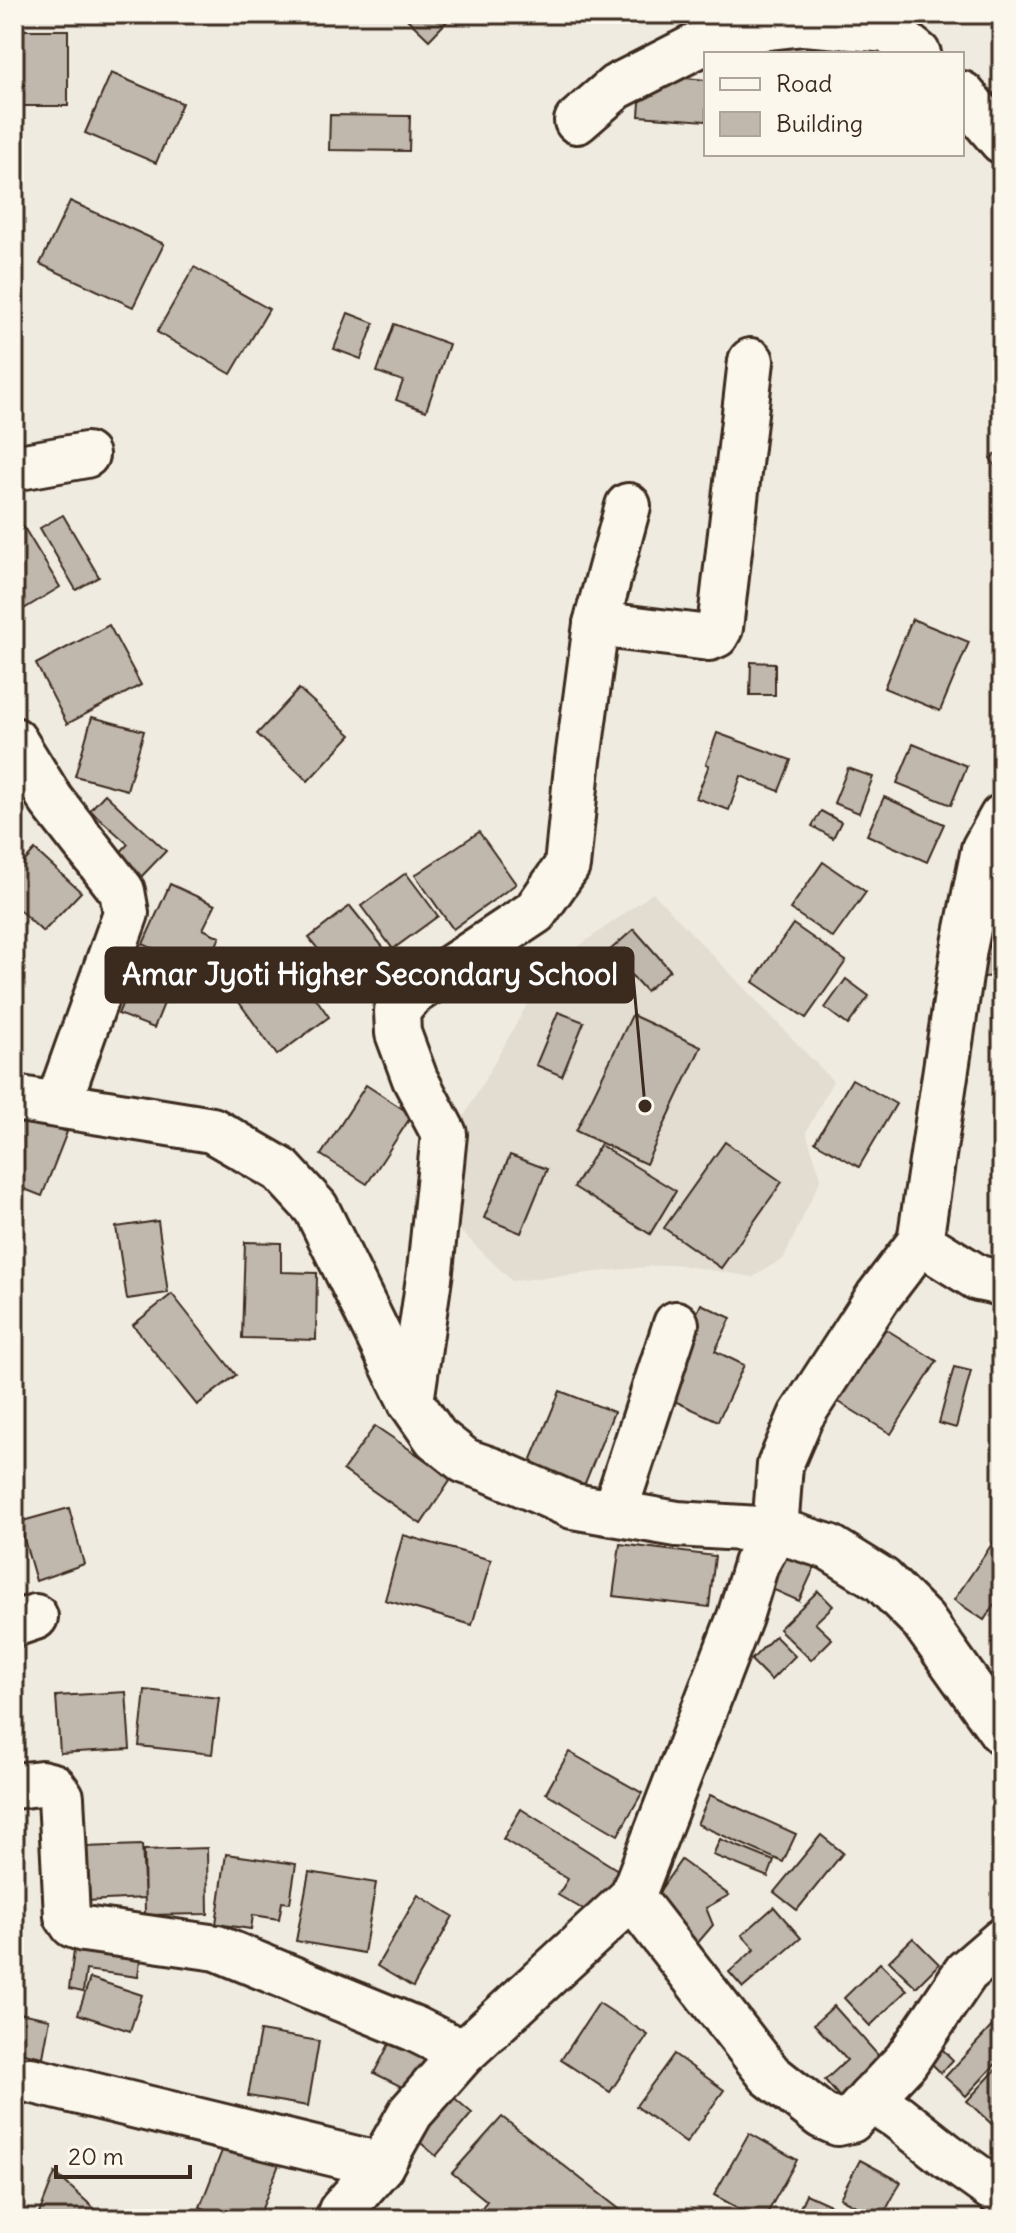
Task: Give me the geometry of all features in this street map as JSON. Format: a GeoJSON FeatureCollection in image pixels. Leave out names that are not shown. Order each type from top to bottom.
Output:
{"type":"FeatureCollection","features":[{"type":"Feature","properties":{"kind":"street"},"geometry":{"type":"LineString","coordinates":[[577,121],[616,87],[724,32],[804,23],[901,33]]}},
{"type":"Feature","properties":{"kind":"street"},"geometry":{"type":"LineString","coordinates":[[964,96],[1002,141]]}},
{"type":"Feature","properties":{"kind":"street"},"geometry":{"type":"LineString","coordinates":[[596,624],[709,638],[716,635],[720,628],[751,361]]}},
{"type":"Feature","properties":{"kind":"street"},"geometry":{"type":"LineString","coordinates":[[14,468],[86,455]]}},
{"type":"Feature","properties":{"kind":"street"},"geometry":{"type":"LineString","coordinates":[[411,1402],[430,1271],[444,1134],[415,1079],[398,1033],[397,1011],[411,994],[535,912],[567,866],[596,624],[628,506]]}},
{"type":"Feature","properties":{"kind":"street"},"geometry":{"type":"LineString","coordinates":[[14,740],[51,800],[122,891],[126,913],[58,1104]]}},
{"type":"Feature","properties":{"kind":"street"},"geometry":{"type":"LineString","coordinates":[[338,2219],[341,2211],[381,2165],[411,2112],[463,2053],[632,1897],[740,1617],[756,1564],[775,1530],[780,1465],[801,1416],[878,1297],[920,1242],[964,949],[984,849],[1002,817]]}},
{"type":"Feature","properties":{"kind":"street"},"geometry":{"type":"LineString","coordinates":[[14,1098],[212,1130],[281,1170],[316,1208],[411,1402],[436,1438],[465,1461],[573,1506],[677,1524],[775,1530],[829,1547],[882,1580],[923,1621],[1002,1732]]}},
{"type":"Feature","properties":{"kind":"street"},"geometry":{"type":"LineString","coordinates":[[920,1242],[978,1278],[1002,1283]]}},
{"type":"Feature","properties":{"kind":"street"},"geometry":{"type":"LineString","coordinates":[[614,1513],[676,1324]]}},
{"type":"Feature","properties":{"kind":"street"},"geometry":{"type":"LineString","coordinates":[[14,1786],[41,1783],[53,1786],[61,1797],[67,1916],[73,1925],[217,1948],[415,2029],[463,2053]]}},
{"type":"Feature","properties":{"kind":"street"},"geometry":{"type":"LineString","coordinates":[[632,1897],[770,2075],[822,2116],[838,2123],[851,2120],[906,2061],[966,1972],[1002,1941]]}},
{"type":"Feature","properties":{"kind":"street"},"geometry":{"type":"LineString","coordinates":[[30,2080],[381,2165]]}},
{"type":"Feature","properties":{"kind":"street"},"geometry":{"type":"LineString","coordinates":[[870,2099],[1002,2195]]}},
{"type":"Feature","properties":{"kind":"shaded area"},"geometry":{"type":"Polygon","coordinates":[[[653,893],[833,1081],[806,1132],[821,1178],[784,1258],[753,1277],[674,1264],[512,1281],[421,1193],[547,969],[653,893]]]}},
{"type":"Feature","properties":{"kind":"building"},"geometry":{"type":"Polygon","coordinates":[[[67,14],[67,16],[14,16],[67,14]]]}},
{"type":"Feature","properties":{"kind":"building"},"geometry":{"type":"Polygon","coordinates":[[[412,14],[454,14],[429,40],[407,19],[412,14]]]}},
{"type":"Feature","properties":{"kind":"building"},"geometry":{"type":"Polygon","coordinates":[[[14,30],[68,30],[68,106],[14,106],[14,30]]]}},
{"type":"Feature","properties":{"kind":"building"},"geometry":{"type":"Polygon","coordinates":[[[734,38],[764,45],[762,52],[731,52],[734,38]]]}},
{"type":"Feature","properties":{"kind":"building"},"geometry":{"type":"Polygon","coordinates":[[[111,73],[182,103],[156,163],[85,133],[111,73]]]}},
{"type":"Feature","properties":{"kind":"building"},"geometry":{"type":"Polygon","coordinates":[[[642,74],[704,80],[704,121],[639,116],[642,74]]]}},
{"type":"Feature","properties":{"kind":"building"},"geometry":{"type":"Polygon","coordinates":[[[330,115],[410,116],[409,151],[329,150],[330,115]]]}},
{"type":"Feature","properties":{"kind":"building"},"geometry":{"type":"Polygon","coordinates":[[[70,201],[164,244],[133,307],[40,264],[70,201]]]}},
{"type":"Feature","properties":{"kind":"building"},"geometry":{"type":"Polygon","coordinates":[[[194,267],[269,309],[231,374],[157,332],[194,267]]]}},
{"type":"Feature","properties":{"kind":"building"},"geometry":{"type":"Polygon","coordinates":[[[348,313],[374,323],[361,359],[334,349],[348,313]]]}},
{"type":"Feature","properties":{"kind":"building"},"geometry":{"type":"Polygon","coordinates":[[[394,324],[449,344],[426,411],[396,400],[403,381],[377,372],[394,324]]]}},
{"type":"Feature","properties":{"kind":"building"},"geometry":{"type":"Polygon","coordinates":[[[1002,450],[1002,476],[990,458],[1002,450]]]}},
{"type":"Feature","properties":{"kind":"building"},"geometry":{"type":"Polygon","coordinates":[[[63,515],[99,577],[76,590],[40,528],[63,515]]]}},
{"type":"Feature","properties":{"kind":"building"},"geometry":{"type":"Polygon","coordinates":[[[20,521],[60,587],[14,615],[14,525],[20,521]]]}},
{"type":"Feature","properties":{"kind":"building"},"geometry":{"type":"Polygon","coordinates":[[[912,619],[969,642],[940,711],[884,688],[912,619]]]}},
{"type":"Feature","properties":{"kind":"building"},"geometry":{"type":"Polygon","coordinates":[[[109,625],[141,685],[67,724],[36,664],[109,625]]]}},
{"type":"Feature","properties":{"kind":"building"},"geometry":{"type":"Polygon","coordinates":[[[751,662],[775,663],[775,695],[750,695],[751,662]]]}},
{"type":"Feature","properties":{"kind":"building"},"geometry":{"type":"Polygon","coordinates":[[[299,689],[351,735],[308,781],[257,734],[299,689]]]}},
{"type":"Feature","properties":{"kind":"building"},"geometry":{"type":"Polygon","coordinates":[[[92,717],[144,731],[127,790],[75,776],[92,717]]]}},
{"type":"Feature","properties":{"kind":"building"},"geometry":{"type":"Polygon","coordinates":[[[717,733],[791,760],[779,791],[741,776],[729,810],[696,798],[717,733]]]}},
{"type":"Feature","properties":{"kind":"building"},"geometry":{"type":"Polygon","coordinates":[[[913,744],[967,766],[951,805],[897,783],[913,744]]]}},
{"type":"Feature","properties":{"kind":"building"},"geometry":{"type":"Polygon","coordinates":[[[848,768],[873,777],[859,813],[834,803],[848,768]]]}},
{"type":"Feature","properties":{"kind":"building"},"geometry":{"type":"Polygon","coordinates":[[[105,794],[166,851],[140,878],[117,856],[128,844],[90,810],[105,794]]]}},
{"type":"Feature","properties":{"kind":"building"},"geometry":{"type":"Polygon","coordinates":[[[884,797],[944,824],[927,862],[867,835],[884,797]]]}},
{"type":"Feature","properties":{"kind":"building"},"geometry":{"type":"Polygon","coordinates":[[[821,811],[841,822],[833,838],[812,826],[821,811]]]}},
{"type":"Feature","properties":{"kind":"building"},"geometry":{"type":"Polygon","coordinates":[[[479,832],[516,884],[453,929],[415,875],[479,832]]]}},
{"type":"Feature","properties":{"kind":"building"},"geometry":{"type":"Polygon","coordinates":[[[35,850],[81,892],[43,932],[14,905],[14,873],[35,850]]]}},
{"type":"Feature","properties":{"kind":"building"},"geometry":{"type":"Polygon","coordinates":[[[823,862],[866,892],[833,938],[790,909],[823,862]]]}},
{"type":"Feature","properties":{"kind":"building"},"geometry":{"type":"Polygon","coordinates":[[[406,873],[438,916],[393,949],[361,906],[406,873]]]}},
{"type":"Feature","properties":{"kind":"building"},"geometry":{"type":"Polygon","coordinates":[[[170,884],[215,905],[203,929],[220,937],[204,972],[143,944],[170,884]]]}},
{"type":"Feature","properties":{"kind":"building"},"geometry":{"type":"Polygon","coordinates":[[[350,906],[387,952],[346,984],[309,938],[350,906]]]}},
{"type":"Feature","properties":{"kind":"building"},"geometry":{"type":"Polygon","coordinates":[[[1002,916],[1002,976],[983,977],[980,917],[1002,916]]]}},
{"type":"Feature","properties":{"kind":"building"},"geometry":{"type":"Polygon","coordinates":[[[793,924],[846,961],[806,1018],[753,982],[793,924]]]}},
{"type":"Feature","properties":{"kind":"building"},"geometry":{"type":"Polygon","coordinates":[[[634,929],[670,970],[646,991],[621,964],[595,987],[583,974],[634,929]]]}},
{"type":"Feature","properties":{"kind":"building"},"geometry":{"type":"Polygon","coordinates":[[[289,960],[329,1017],[277,1055],[236,998],[289,960]]]}},
{"type":"Feature","properties":{"kind":"building"},"geometry":{"type":"Polygon","coordinates":[[[138,965],[174,979],[154,1028],[118,1014],[138,965]]]}},
{"type":"Feature","properties":{"kind":"building"},"geometry":{"type":"Polygon","coordinates":[[[846,979],[869,996],[848,1025],[825,1008],[846,979]]]}},
{"type":"Feature","properties":{"kind":"building"},"geometry":{"type":"Polygon","coordinates":[[[558,1012],[584,1022],[562,1076],[536,1065],[558,1012]]]}},
{"type":"Feature","properties":{"kind":"building"},"geometry":{"type":"Polygon","coordinates":[[[632,1015],[701,1047],[646,1164],[576,1131],[632,1015]]]}},
{"type":"Feature","properties":{"kind":"building"},"geometry":{"type":"Polygon","coordinates":[[[852,1079],[896,1104],[859,1167],[815,1142],[852,1079]]]}},
{"type":"Feature","properties":{"kind":"building"},"geometry":{"type":"Polygon","coordinates":[[[366,1085],[412,1115],[367,1184],[321,1155],[366,1085]]]}},
{"type":"Feature","properties":{"kind":"building"},"geometry":{"type":"Polygon","coordinates":[[[14,1111],[67,1132],[42,1196],[14,1185],[14,1111]]]}},
{"type":"Feature","properties":{"kind":"building"},"geometry":{"type":"Polygon","coordinates":[[[725,1142],[782,1182],[721,1268],[664,1228],[725,1142]]]}},
{"type":"Feature","properties":{"kind":"building"},"geometry":{"type":"Polygon","coordinates":[[[600,1145],[676,1191],[650,1234],[574,1187],[600,1145]]]}},
{"type":"Feature","properties":{"kind":"building"},"geometry":{"type":"Polygon","coordinates":[[[510,1155],[547,1169],[521,1233],[484,1218],[510,1155]]]}},
{"type":"Feature","properties":{"kind":"building"},"geometry":{"type":"Polygon","coordinates":[[[158,1221],[168,1293],[127,1299],[116,1227],[158,1221]]]}},
{"type":"Feature","properties":{"kind":"building"},"geometry":{"type":"Polygon","coordinates":[[[245,1242],[281,1243],[281,1272],[317,1273],[316,1340],[242,1338],[245,1242]]]}},
{"type":"Feature","properties":{"kind":"building"},"geometry":{"type":"Polygon","coordinates":[[[172,1294],[236,1375],[197,1405],[133,1325],[172,1294]]]}},
{"type":"Feature","properties":{"kind":"building"},"geometry":{"type":"Polygon","coordinates":[[[701,1304],[731,1318],[715,1351],[744,1365],[718,1421],[659,1394],[701,1304]]]}},
{"type":"Feature","properties":{"kind":"building"},"geometry":{"type":"Polygon","coordinates":[[[876,1323],[937,1361],[891,1434],[829,1396],[876,1323]]]}},
{"type":"Feature","properties":{"kind":"building"},"geometry":{"type":"Polygon","coordinates":[[[954,1367],[971,1371],[956,1428],[939,1423],[954,1367]]]}},
{"type":"Feature","properties":{"kind":"building"},"geometry":{"type":"Polygon","coordinates":[[[560,1391],[614,1412],[581,1493],[527,1471],[560,1391]]]}},
{"type":"Feature","properties":{"kind":"building"},"geometry":{"type":"Polygon","coordinates":[[[375,1426],[452,1478],[421,1524],[343,1470],[375,1426]]]}},
{"type":"Feature","properties":{"kind":"building"},"geometry":{"type":"Polygon","coordinates":[[[69,1508],[84,1564],[36,1581],[19,1522],[69,1508]]]}},
{"type":"Feature","properties":{"kind":"building"},"geometry":{"type":"Polygon","coordinates":[[[403,1535],[491,1560],[472,1625],[385,1600],[403,1535]]]}},
{"type":"Feature","properties":{"kind":"building"},"geometry":{"type":"Polygon","coordinates":[[[994,1541],[1002,1546],[1002,1593],[984,1620],[954,1600],[994,1541]]]}},
{"type":"Feature","properties":{"kind":"building"},"geometry":{"type":"Polygon","coordinates":[[[620,1544],[715,1556],[709,1607],[613,1596],[620,1544]]]}},
{"type":"Feature","properties":{"kind":"building"},"geometry":{"type":"Polygon","coordinates":[[[781,1545],[817,1562],[799,1601],[763,1585],[781,1545]]]}},
{"type":"Feature","properties":{"kind":"building"},"geometry":{"type":"Polygon","coordinates":[[[818,1591],[833,1606],[815,1623],[832,1639],[811,1660],[779,1629],[818,1591]]]}},
{"type":"Feature","properties":{"kind":"building"},"geometry":{"type":"Polygon","coordinates":[[[775,1636],[795,1656],[771,1680],[751,1660],[775,1636]]]}},
{"type":"Feature","properties":{"kind":"building"},"geometry":{"type":"Polygon","coordinates":[[[145,1690],[219,1698],[212,1754],[139,1746],[145,1690]]]}},
{"type":"Feature","properties":{"kind":"building"},"geometry":{"type":"Polygon","coordinates":[[[126,1692],[130,1749],[60,1753],[56,1696],[126,1692]]]}},
{"type":"Feature","properties":{"kind":"building"},"geometry":{"type":"Polygon","coordinates":[[[569,1752],[642,1793],[618,1835],[546,1793],[569,1752]]]}},
{"type":"Feature","properties":{"kind":"building"},"geometry":{"type":"Polygon","coordinates":[[[710,1795],[796,1834],[783,1862],[697,1824],[710,1795]]]}},
{"type":"Feature","properties":{"kind":"building"},"geometry":{"type":"Polygon","coordinates":[[[521,1809],[621,1872],[591,1914],[558,1895],[568,1879],[503,1839],[521,1809]]]}},
{"type":"Feature","properties":{"kind":"building"},"geometry":{"type":"Polygon","coordinates":[[[821,1835],[843,1853],[797,1910],[774,1892],[821,1835]]]}},
{"type":"Feature","properties":{"kind":"building"},"geometry":{"type":"Polygon","coordinates":[[[720,1839],[774,1861],[768,1877],[713,1855],[720,1839]]]}},
{"type":"Feature","properties":{"kind":"building"},"geometry":{"type":"Polygon","coordinates":[[[142,1845],[145,1898],[86,1901],[83,1847],[142,1845]]]}},
{"type":"Feature","properties":{"kind":"building"},"geometry":{"type":"Polygon","coordinates":[[[207,1848],[208,1914],[145,1915],[144,1850],[207,1848]]]}},
{"type":"Feature","properties":{"kind":"building"},"geometry":{"type":"Polygon","coordinates":[[[226,1854],[296,1864],[290,1903],[282,1902],[279,1919],[253,1915],[251,1929],[216,1924],[226,1854]]]}},
{"type":"Feature","properties":{"kind":"building"},"geometry":{"type":"Polygon","coordinates":[[[681,1860],[729,1895],[706,1908],[713,1925],[696,1945],[654,1899],[681,1860]]]}},
{"type":"Feature","properties":{"kind":"building"},"geometry":{"type":"Polygon","coordinates":[[[309,1872],[376,1883],[364,1953],[296,1941],[309,1872]]]}},
{"type":"Feature","properties":{"kind":"building"},"geometry":{"type":"Polygon","coordinates":[[[418,1895],[453,1916],[413,1987],[377,1966],[418,1895]]]}},
{"type":"Feature","properties":{"kind":"building"},"geometry":{"type":"Polygon","coordinates":[[[774,1907],[801,1938],[743,1988],[729,1972],[755,1949],[742,1935],[774,1907]]]}},
{"type":"Feature","properties":{"kind":"building"},"geometry":{"type":"Polygon","coordinates":[[[913,1938],[939,1964],[916,1987],[889,1961],[913,1938]]]}},
{"type":"Feature","properties":{"kind":"building"},"geometry":{"type":"Polygon","coordinates":[[[75,1943],[141,1951],[138,1977],[86,1970],[83,1992],[69,1989],[75,1943]]]}},
{"type":"Feature","properties":{"kind":"building"},"geometry":{"type":"Polygon","coordinates":[[[880,1963],[907,1990],[870,2026],[844,1998],[880,1963]]]}},
{"type":"Feature","properties":{"kind":"building"},"geometry":{"type":"Polygon","coordinates":[[[90,1978],[142,1995],[130,2031],[78,2014],[90,1978]]]}},
{"type":"Feature","properties":{"kind":"building"},"geometry":{"type":"Polygon","coordinates":[[[599,2003],[648,2035],[610,2092],[561,2060],[599,2003]]]}},
{"type":"Feature","properties":{"kind":"building"},"geometry":{"type":"Polygon","coordinates":[[[834,2006],[885,2063],[843,2101],[825,2080],[847,2060],[814,2024],[834,2006]]]}},
{"type":"Feature","properties":{"kind":"building"},"geometry":{"type":"Polygon","coordinates":[[[14,2012],[50,2019],[43,2057],[14,2051],[14,2012]]]}},
{"type":"Feature","properties":{"kind":"building"},"geometry":{"type":"Polygon","coordinates":[[[994,2024],[1002,2031],[1002,2057],[966,2096],[945,2077],[994,2024]]]}},
{"type":"Feature","properties":{"kind":"building"},"geometry":{"type":"Polygon","coordinates":[[[398,2027],[440,2048],[416,2094],[374,2073],[398,2027]]]}},
{"type":"Feature","properties":{"kind":"building"},"geometry":{"type":"Polygon","coordinates":[[[260,2031],[319,2041],[308,2106],[248,2096],[260,2031]]]}},
{"type":"Feature","properties":{"kind":"building"},"geometry":{"type":"Polygon","coordinates":[[[941,2048],[953,2060],[941,2073],[929,2061],[941,2048]]]}},
{"type":"Feature","properties":{"kind":"building"},"geometry":{"type":"Polygon","coordinates":[[[674,2054],[724,2090],[686,2143],[636,2106],[674,2054]]]}},
{"type":"Feature","properties":{"kind":"building"},"geometry":{"type":"Polygon","coordinates":[[[1002,2063],[1002,2124],[997,2129],[967,2101],[1002,2063]]]}},
{"type":"Feature","properties":{"kind":"building"},"geometry":{"type":"Polygon","coordinates":[[[451,2095],[472,2113],[436,2156],[415,2138],[451,2095]]]}},
{"type":"Feature","properties":{"kind":"building"},"geometry":{"type":"Polygon","coordinates":[[[502,2117],[632,2219],[473,2219],[487,2201],[452,2173],[502,2117]]]}},
{"type":"Feature","properties":{"kind":"building"},"geometry":{"type":"Polygon","coordinates":[[[749,2133],[797,2160],[764,2219],[758,2219],[714,2195],[749,2133]]]}},
{"type":"Feature","properties":{"kind":"building"},"geometry":{"type":"Polygon","coordinates":[[[227,2138],[281,2159],[258,2219],[231,2219],[200,2207],[227,2138]]]}},
{"type":"Feature","properties":{"kind":"building"},"geometry":{"type":"Polygon","coordinates":[[[860,2160],[901,2182],[881,2219],[840,2198],[860,2160]]]}},
{"type":"Feature","properties":{"kind":"building"},"geometry":{"type":"Polygon","coordinates":[[[55,2173],[106,2219],[37,2219],[55,2173]]]}},
{"type":"Feature","properties":{"kind":"building"},"geometry":{"type":"Polygon","coordinates":[[[806,2194],[855,2216],[854,2219],[795,2219],[806,2194]]]}},
{"type":"Feature","properties":{"kind":"building"},"geometry":{"type":"Polygon","coordinates":[[[442,2210],[453,2219],[434,2219],[442,2210]]]}},
{"type":"Feature","properties":{"kind":"place","name":"Amar Jyoti Higher Secondary School"},"geometry":{"type":"Point","coordinates":[645,1106]}}]}
